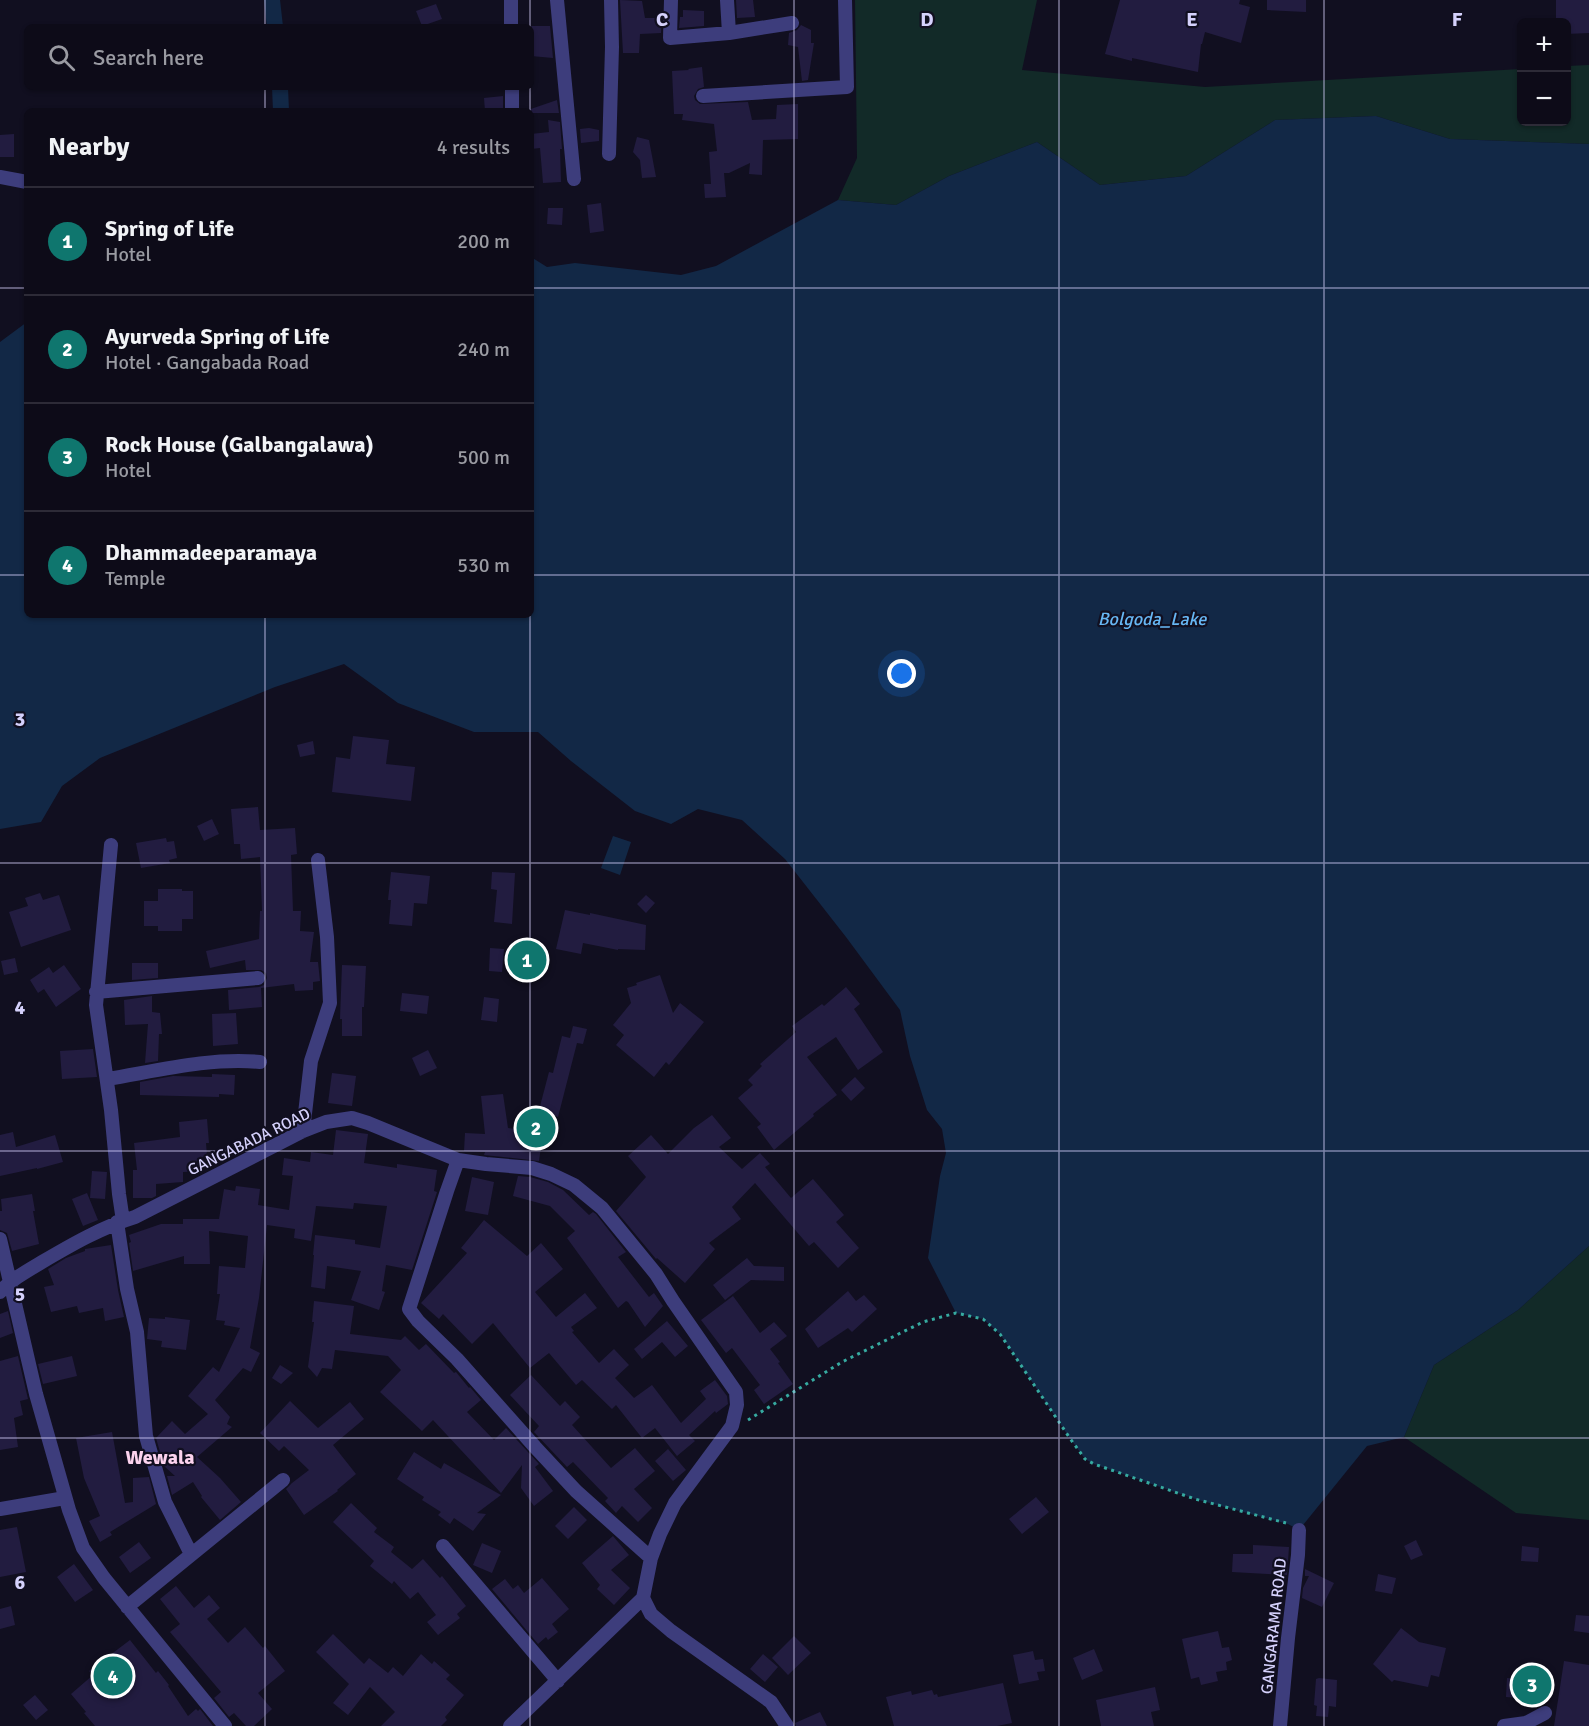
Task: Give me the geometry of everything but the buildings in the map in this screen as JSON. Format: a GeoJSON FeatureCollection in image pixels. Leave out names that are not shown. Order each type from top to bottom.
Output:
{"type":"FeatureCollection","features":[{"type":"Feature","properties":{"kind":"street"},"geometry":{"type":"LineString","coordinates":[[511,0],[511,24]]}},
{"type":"Feature","properties":{"kind":"street"},"geometry":{"type":"LineString","coordinates":[[557,0],[574,179]]}},
{"type":"Feature","properties":{"kind":"street"},"geometry":{"type":"LineString","coordinates":[[609,154],[611,0]]}},
{"type":"Feature","properties":{"kind":"street"},"geometry":{"type":"LineString","coordinates":[[671,0],[670,38],[729,33],[792,23]]}},
{"type":"Feature","properties":{"kind":"street"},"geometry":{"type":"LineString","coordinates":[[727,0],[729,33]]}},
{"type":"Feature","properties":{"kind":"street"},"geometry":{"type":"LineString","coordinates":[[703,96],[847,87],[845,0]]}},
{"type":"Feature","properties":{"kind":"street"},"geometry":{"type":"LineString","coordinates":[[512,90],[512,108]]}},
{"type":"Feature","properties":{"kind":"street"},"geometry":{"type":"LineString","coordinates":[[0,177],[24,181]]}},
{"type":"Feature","properties":{"kind":"street"},"geometry":{"type":"LineString","coordinates":[[111,845],[96,1005],[111,1110],[127,1289],[137,1332],[146,1436],[165,1502],[191,1554]]}},
{"type":"Feature","properties":{"kind":"street"},"geometry":{"type":"LineString","coordinates":[[303,1131],[311,1061],[330,1004],[327,938],[318,860]]}},
{"type":"Feature","properties":{"kind":"street"},"geometry":{"type":"LineString","coordinates":[[96,993],[258,978]]}},
{"type":"Feature","properties":{"kind":"street"},"geometry":{"type":"LineString","coordinates":[[107,1079],[201,1064],[260,1062]]}},
{"type":"Feature","properties":{"kind":"street","name":"GANGABADA ROAD"},"geometry":{"type":"LineString","coordinates":[[5,1287],[71,1245],[135,1217],[303,1131],[326,1122],[352,1118],[459,1160],[532,1168],[574,1185],[602,1208],[656,1274],[736,1392],[737,1405],[732,1426]]}},
{"type":"Feature","properties":{"kind":"street"},"geometry":{"type":"LineString","coordinates":[[459,1160],[410,1309],[418,1321],[457,1359],[576,1491],[651,1558]]}},
{"type":"Feature","properties":{"kind":"street"},"geometry":{"type":"LineString","coordinates":[[0,1239],[5,1287],[65,1498],[82,1548],[127,1607],[225,1726]]}},
{"type":"Feature","properties":{"kind":"street"},"geometry":{"type":"LineString","coordinates":[[510,1726],[643,1598],[651,1558],[675,1503],[732,1426]]}},
{"type":"Feature","properties":{"kind":"street"},"geometry":{"type":"LineString","coordinates":[[127,1607],[283,1480]]}},
{"type":"Feature","properties":{"kind":"street"},"geometry":{"type":"LineString","coordinates":[[0,1509],[65,1498]]}},
{"type":"Feature","properties":{"kind":"street","name":"GANGARAMA ROAD"},"geometry":{"type":"LineString","coordinates":[[1280,1726],[1299,1530]]}},
{"type":"Feature","properties":{"kind":"street"},"geometry":{"type":"LineString","coordinates":[[443,1546],[558,1681]]}},
{"type":"Feature","properties":{"kind":"street"},"geometry":{"type":"LineString","coordinates":[[643,1598],[651,1614],[671,1631],[771,1702],[787,1726]]}},
{"type":"Feature","properties":{"kind":"street"},"geometry":{"type":"LineString","coordinates":[[1504,1726],[1526,1723],[1545,1713]]}},
{"type":"Feature","properties":{"kind":"path"},"geometry":{"type":"LineString","coordinates":[[732,1426],[752,1418],[852,1357],[923,1322],[956,1313],[983,1319],[1000,1334],[1085,1459],[1195,1499],[1288,1524],[1299,1530]]}},
{"type":"Feature","properties":{"kind":"green space"},"geometry":{"type":"Polygon","coordinates":[[[855,0],[1037,0],[1022,70],[1205,87],[1517,69],[1517,126],[1571,126],[1571,66],[1589,65],[1589,144],[1450,139],[1376,116],[1275,120],[1186,176],[1100,185],[1037,142],[949,176],[896,205],[838,200],[857,158],[855,0]]]}},
{"type":"Feature","properties":{"kind":"green space"},"geometry":{"type":"Polygon","coordinates":[[[1589,1246],[1589,1520],[1516,1513],[1404,1437],[1434,1365],[1518,1310],[1589,1246]]]}},
{"type":"Feature","properties":{"kind":"water","name":"Bolgoda_Lake"},"geometry":{"type":"Polygon","coordinates":[[[1376,116],[1450,139],[1589,144],[1589,1246],[1518,1310],[1434,1365],[1404,1437],[1367,1446],[1299,1530],[1288,1524],[1195,1499],[1085,1459],[1000,1334],[983,1319],[956,1313],[928,1258],[940,1176],[946,1153],[942,1129],[927,1110],[910,1056],[900,1010],[785,859],[742,820],[698,809],[671,824],[635,811],[538,732],[474,732],[398,703],[344,664],[275,687],[100,758],[62,786],[41,822],[0,829],[0,342],[24,324],[24,618],[534,618],[534,259],[547,267],[575,263],[681,275],[716,266],[838,200],[896,205],[949,176],[1037,142],[1100,185],[1186,176],[1275,120],[1376,116]]]}},
{"type":"Feature","properties":{"kind":"water"},"geometry":{"type":"Polygon","coordinates":[[[613,836],[631,842],[620,875],[601,868],[613,836]]]}},
{"type":"Feature","properties":{"kind":"waterway"},"geometry":{"type":"LineString","coordinates":[[272,0],[275,24]]}},
{"type":"Feature","properties":{"kind":"waterway"},"geometry":{"type":"LineString","coordinates":[[280,90],[281,108]]}},
{"type":"Feature","properties":{"kind":"place","name":"Spring of Life"},"geometry":{"type":"Point","coordinates":[527,960]}},
{"type":"Feature","properties":{"kind":"place","name":"Ayurveda Spring of Life"},"geometry":{"type":"Point","coordinates":[536,1128]}},
{"type":"Feature","properties":{"kind":"place","name":"Dhammadeeparamaya"},"geometry":{"type":"Point","coordinates":[113,1676]}},
{"type":"Feature","properties":{"kind":"place","name":"Rock House (Galbangalawa)"},"geometry":{"type":"Point","coordinates":[1532,1685]}},
{"type":"Feature","properties":{"kind":"district","name":"Wewala"},"geometry":{"type":"Point","coordinates":[160,1457]}}]}
